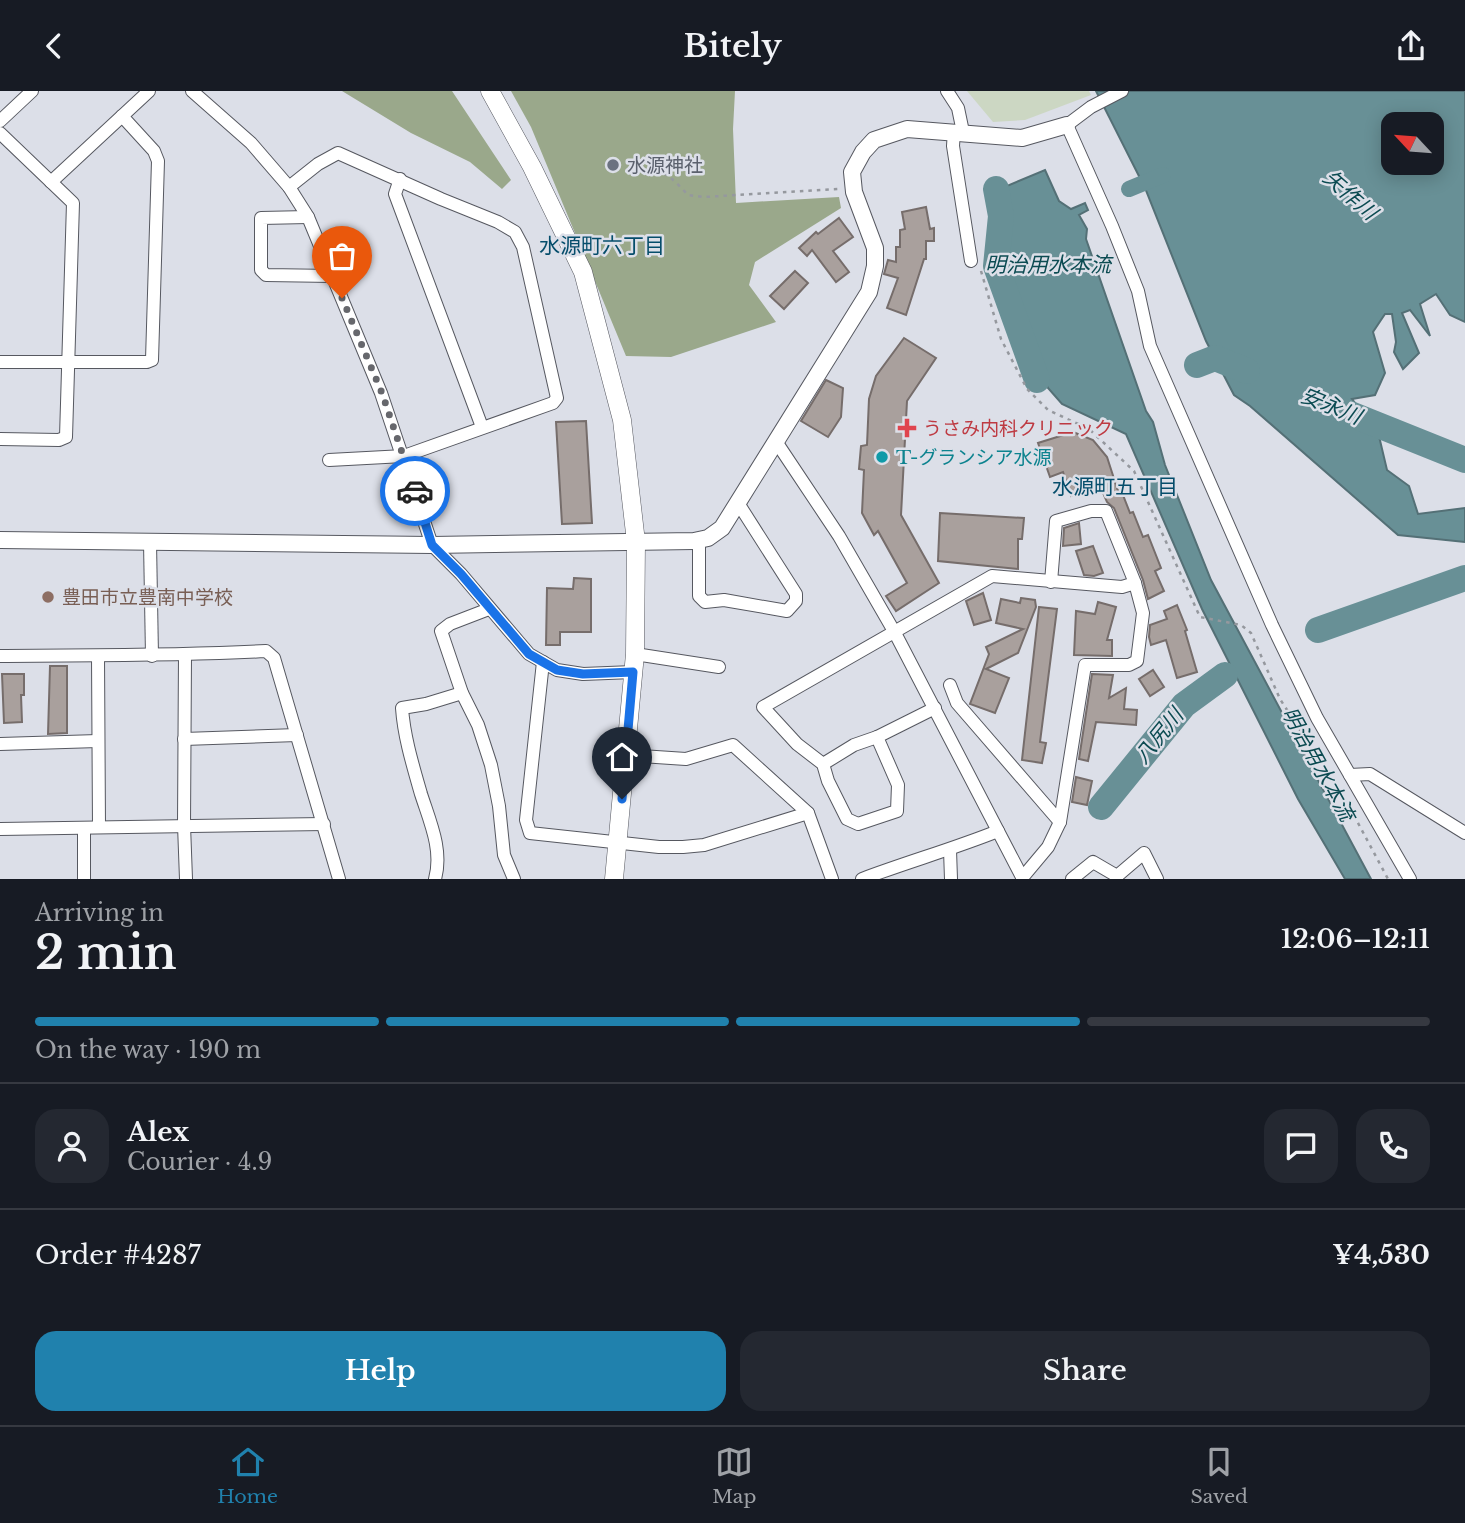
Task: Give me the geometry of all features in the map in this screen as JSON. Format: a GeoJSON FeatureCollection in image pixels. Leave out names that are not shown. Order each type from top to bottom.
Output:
{"type":"FeatureCollection","features":[{"type":"Feature","properties":{"kind":"main road"},"geometry":{"type":"LineString","coordinates":[[490,91],[532,167],[583,272],[622,420],[636,542],[635,654],[614,879]]}},
{"type":"Feature","properties":{"kind":"street"},"geometry":{"type":"LineString","coordinates":[[0,121],[32,91]]}},
{"type":"Feature","properties":{"kind":"street"},"geometry":{"type":"LineString","coordinates":[[51,182],[149,91]]}},
{"type":"Feature","properties":{"kind":"street"},"geometry":{"type":"LineString","coordinates":[[192,91],[251,143],[289,187],[308,217],[382,393],[432,545],[461,574],[529,654],[557,670],[583,674],[633,672]]}},
{"type":"Feature","properties":{"kind":"street"},"geometry":{"type":"LineString","coordinates":[[947,91],[958,109],[958,132],[953,146],[975,264]]}},
{"type":"Feature","properties":{"kind":"street"},"geometry":{"type":"LineString","coordinates":[[0,540],[432,545],[636,542],[708,538],[722,528],[869,292],[875,267],[875,248],[854,192],[852,172],[863,152],[874,140],[907,128],[1022,138],[1067,125],[1091,107],[1122,91]]}},
{"type":"Feature","properties":{"kind":"street"},"geometry":{"type":"LineString","coordinates":[[0,362],[152,360],[158,161],[154,151],[122,116]]}},
{"type":"Feature","properties":{"kind":"street"},"geometry":{"type":"LineString","coordinates":[[1067,125],[1138,291],[1150,346],[1228,527],[1317,718],[1410,879]]}},
{"type":"Feature","properties":{"kind":"street"},"geometry":{"type":"LineString","coordinates":[[0,133],[73,203],[66,437],[59,440],[0,439]]}},
{"type":"Feature","properties":{"kind":"street"},"geometry":{"type":"LineString","coordinates":[[289,187],[318,164],[338,153],[498,222],[515,232],[523,247],[557,398],[553,403],[404,456],[329,460]]}},
{"type":"Feature","properties":{"kind":"street"},"geometry":{"type":"LineString","coordinates":[[400,179],[395,194],[482,427]]}},
{"type":"Feature","properties":{"kind":"street"},"geometry":{"type":"LineString","coordinates":[[308,217],[261,218],[261,270],[265,275],[333,276]]}},
{"type":"Feature","properties":{"kind":"street"},"geometry":{"type":"LineString","coordinates":[[777,443],[839,536],[895,633],[1022,878],[1048,846],[1060,822],[1085,665],[1129,665],[1137,661],[1143,613],[1135,583],[1106,511],[1091,511],[1056,521],[1051,582]]}},
{"type":"Feature","properties":{"kind":"street"},"geometry":{"type":"LineString","coordinates":[[699,540],[699,596],[705,602],[724,600],[788,611],[796,600],[796,594],[738,503]]}},
{"type":"Feature","properties":{"kind":"street"},"geometry":{"type":"LineString","coordinates":[[150,542],[152,656]]}},
{"type":"Feature","properties":{"kind":"street"},"geometry":{"type":"LineString","coordinates":[[877,737],[898,785],[897,811],[858,824],[847,819],[828,781],[823,764],[797,744],[762,707],[992,576],[1122,587],[1135,583]]}},
{"type":"Feature","properties":{"kind":"street"},"geometry":{"type":"LineString","coordinates":[[489,609],[450,624],[441,631],[491,765],[504,855],[514,879]]}},
{"type":"Feature","properties":{"kind":"street"},"geometry":{"type":"LineString","coordinates":[[0,656],[152,656],[265,651],[274,658],[340,879]]}},
{"type":"Feature","properties":{"kind":"street"},"geometry":{"type":"LineString","coordinates":[[635,654],[719,667]]}},
{"type":"Feature","properties":{"kind":"street"},"geometry":{"type":"LineString","coordinates":[[184,655],[186,879]]}},
{"type":"Feature","properties":{"kind":"street"},"geometry":{"type":"LineString","coordinates":[[99,656],[99,827]]}},
{"type":"Feature","properties":{"kind":"street"},"geometry":{"type":"LineString","coordinates":[[543,661],[526,820],[530,833],[659,847],[704,845],[808,813]]}},
{"type":"Feature","properties":{"kind":"street"},"geometry":{"type":"LineString","coordinates":[[950,685],[957,703],[1060,822]]}},
{"type":"Feature","properties":{"kind":"street"},"geometry":{"type":"LineString","coordinates":[[435,879],[438,869],[437,845],[408,748],[402,708],[462,693]]}},
{"type":"Feature","properties":{"kind":"street"},"geometry":{"type":"LineString","coordinates":[[823,764],[853,745],[877,737],[935,708]]}},
{"type":"Feature","properties":{"kind":"street"},"geometry":{"type":"LineString","coordinates":[[184,739],[297,735]]}},
{"type":"Feature","properties":{"kind":"street"},"geometry":{"type":"LineString","coordinates":[[0,744],[98,741]]}},
{"type":"Feature","properties":{"kind":"street"},"geometry":{"type":"LineString","coordinates":[[626,755],[686,759],[733,745],[808,813],[832,879]]}},
{"type":"Feature","properties":{"kind":"street"},"geometry":{"type":"LineString","coordinates":[[1350,775],[1370,774],[1465,833]]}},
{"type":"Feature","properties":{"kind":"street"},"geometry":{"type":"LineString","coordinates":[[0,829],[324,824]]}},
{"type":"Feature","properties":{"kind":"street"},"geometry":{"type":"LineString","coordinates":[[84,828],[84,879]]}},
{"type":"Feature","properties":{"kind":"street"},"geometry":{"type":"LineString","coordinates":[[862,879],[998,831]]}},
{"type":"Feature","properties":{"kind":"street"},"geometry":{"type":"LineString","coordinates":[[950,850],[951,879]]}},
{"type":"Feature","properties":{"kind":"street"},"geometry":{"type":"LineString","coordinates":[[1072,879],[1093,863],[1117,876],[1144,853],[1157,879]]}},
{"type":"Feature","properties":{"kind":"path"},"geometry":{"type":"LineString","coordinates":[[648,167],[657,169],[675,181],[688,195],[704,197],[845,190]]}},
{"type":"Feature","properties":{"kind":"path"},"geometry":{"type":"LineString","coordinates":[[975,264],[1001,339],[1027,389],[1048,410],[1089,429],[1134,471],[1199,617],[1241,625],[1251,633],[1280,699],[1350,809],[1388,879]]}},
{"type":"Feature","properties":{"kind":"green space"},"geometry":{"type":"Polygon","coordinates":[[[342,91],[452,91],[511,180],[502,189],[470,162],[411,133],[342,91]]]}},
{"type":"Feature","properties":{"kind":"green space"},"geometry":{"type":"Polygon","coordinates":[[[511,91],[735,91],[733,129],[736,203],[839,197],[841,208],[755,262],[749,285],[776,322],[671,357],[626,356],[531,127],[511,91]]]}},
{"type":"Feature","properties":{"kind":"green space"},"geometry":{"type":"Polygon","coordinates":[[[967,91],[1089,91],[1091,95],[1025,120],[993,122],[967,91]]]}},
{"type":"Feature","properties":{"kind":"water","name":"矢作川"},"geometry":{"type":"Polygon","coordinates":[[[1096,91],[1465,91],[1465,322],[1450,315],[1436,294],[1420,304],[1430,336],[1410,310],[1402,313],[1419,353],[1403,369],[1394,352],[1396,342],[1392,314],[1385,314],[1373,332],[1385,373],[1375,395],[1352,399],[1378,432],[1387,470],[1409,486],[1418,514],[1465,508],[1465,542],[1398,535],[1234,395],[1206,341],[1145,188],[1096,91]]]}},
{"type":"Feature","properties":{"kind":"water","name":"明治用水本流"},"geometry":{"type":"Polygon","coordinates":[[[1045,170],[1059,201],[1071,209],[1085,203],[1088,210],[1079,215],[1087,229],[1086,239],[1146,411],[1153,422],[1165,465],[1211,580],[1371,879],[1345,879],[1298,799],[1202,609],[1126,434],[1062,404],[1048,388],[1001,256],[1008,225],[1008,208],[1002,188],[1045,170]]]}},
{"type":"Feature","properties":{"kind":"building"},"geometry":{"type":"Polygon","coordinates":[[[926,207],[930,229],[934,228],[934,241],[926,241],[926,259],[906,315],[887,308],[898,278],[884,274],[888,260],[896,262],[896,247],[900,247],[900,230],[905,229],[902,212],[926,207]]]}},
{"type":"Feature","properties":{"kind":"building"},"geometry":{"type":"Polygon","coordinates":[[[839,218],[853,237],[833,251],[849,272],[836,282],[812,250],[807,256],[799,248],[816,232],[818,234],[839,218]]]}},
{"type":"Feature","properties":{"kind":"building"},"geometry":{"type":"Polygon","coordinates":[[[795,271],[808,283],[784,309],[770,296],[795,271]]]}},
{"type":"Feature","properties":{"kind":"building","name":"T-グランシア水源"},"geometry":{"type":"Polygon","coordinates":[[[904,338],[936,358],[907,401],[901,515],[939,583],[896,611],[886,596],[907,583],[878,531],[874,535],[862,513],[864,470],[859,469],[861,446],[867,445],[869,399],[876,376],[904,338]]]}},
{"type":"Feature","properties":{"kind":"building"},"geometry":{"type":"Polygon","coordinates":[[[826,380],[843,388],[841,417],[828,437],[801,421],[826,380]]]}},
{"type":"Feature","properties":{"kind":"building"},"geometry":{"type":"Polygon","coordinates":[[[586,421],[592,523],[562,524],[556,422],[586,421]]]}},
{"type":"Feature","properties":{"kind":"building"},"geometry":{"type":"Polygon","coordinates":[[[1073,432],[1093,440],[1107,457],[1118,491],[1121,490],[1130,513],[1133,512],[1143,537],[1148,535],[1161,568],[1155,571],[1164,591],[1148,599],[1114,508],[1107,502],[1100,486],[1071,496],[1063,472],[1050,477],[1038,443],[1073,432]]]}},
{"type":"Feature","properties":{"kind":"building"},"geometry":{"type":"Polygon","coordinates":[[[940,513],[1024,518],[1022,539],[1018,539],[1018,569],[938,561],[940,513]]]}},
{"type":"Feature","properties":{"kind":"building"},"geometry":{"type":"Polygon","coordinates":[[[1079,523],[1081,544],[1063,546],[1064,528],[1079,523]]]}},
{"type":"Feature","properties":{"kind":"building"},"geometry":{"type":"Polygon","coordinates":[[[1093,546],[1103,573],[1084,575],[1076,551],[1093,546]]]}},
{"type":"Feature","properties":{"kind":"building"},"geometry":{"type":"Polygon","coordinates":[[[574,578],[591,579],[591,632],[560,632],[560,645],[546,645],[547,588],[573,589],[574,578]]]}},
{"type":"Feature","properties":{"kind":"building"},"geometry":{"type":"Polygon","coordinates":[[[983,593],[991,620],[974,625],[966,601],[983,593]]]}},
{"type":"Feature","properties":{"kind":"building"},"geometry":{"type":"Polygon","coordinates":[[[1021,598],[1035,600],[1036,607],[1018,653],[986,669],[1009,678],[995,713],[970,704],[989,654],[986,647],[1023,629],[996,623],[1001,599],[1020,603],[1021,598]]]}},
{"type":"Feature","properties":{"kind":"building"},"geometry":{"type":"Polygon","coordinates":[[[1098,602],[1116,607],[1107,640],[1112,640],[1112,656],[1074,655],[1076,611],[1095,614],[1098,602]]]}},
{"type":"Feature","properties":{"kind":"building"},"geometry":{"type":"Polygon","coordinates":[[[1177,605],[1187,630],[1185,631],[1197,672],[1177,678],[1166,640],[1151,645],[1149,637],[1150,625],[1167,619],[1164,611],[1177,605]]]}},
{"type":"Feature","properties":{"kind":"building"},"geometry":{"type":"Polygon","coordinates":[[[1039,607],[1057,609],[1040,742],[1046,743],[1042,763],[1022,760],[1039,607]]]}},
{"type":"Feature","properties":{"kind":"building"},"geometry":{"type":"Polygon","coordinates":[[[50,666],[67,666],[67,733],[48,734],[50,666]]]}},
{"type":"Feature","properties":{"kind":"building"},"geometry":{"type":"Polygon","coordinates":[[[1153,670],[1164,687],[1150,696],[1139,679],[1153,670]]]}},
{"type":"Feature","properties":{"kind":"building"},"geometry":{"type":"Polygon","coordinates":[[[2,674],[24,674],[24,695],[21,695],[22,722],[4,723],[2,674]]]}},
{"type":"Feature","properties":{"kind":"building"},"geometry":{"type":"Polygon","coordinates":[[[1092,674],[1113,675],[1109,698],[1126,688],[1124,709],[1137,710],[1136,725],[1096,722],[1088,761],[1079,759],[1092,674]]]}},
{"type":"Feature","properties":{"kind":"building"},"geometry":{"type":"Polygon","coordinates":[[[1076,777],[1092,781],[1087,805],[1072,802],[1076,777]]]}},
{"type":"Feature","properties":{"kind":"waterway"},"geometry":{"type":"LineString","coordinates":[[1129,189],[1163,175]]}},
{"type":"Feature","properties":{"kind":"waterway","name":"安永川"},"geometry":{"type":"LineString","coordinates":[[996,189],[1001,216],[996,266],[1037,380]]}},
{"type":"Feature","properties":{"kind":"waterway","name":"安永川"},"geometry":{"type":"LineString","coordinates":[[1197,365],[1215,358],[1247,371]]}},
{"type":"Feature","properties":{"kind":"waterway","name":"安永川"},"geometry":{"type":"LineString","coordinates":[[1338,409],[1465,460]]}},
{"type":"Feature","properties":{"kind":"waterway","name":"八尻川"},"geometry":{"type":"LineString","coordinates":[[1318,630],[1465,578]]}},
{"type":"Feature","properties":{"kind":"waterway","name":"八尻川"},"geometry":{"type":"LineString","coordinates":[[1101,807],[1184,705],[1225,675]]}},
{"type":"Feature","properties":{"kind":"way so far"},"geometry":{"type":"LineString","coordinates":[[342,298],[382,393],[415,491]]}},
{"type":"Feature","properties":{"kind":"place","name":"水源神社"},"geometry":{"type":"Point","coordinates":[613,165]}},
{"type":"Feature","properties":{"kind":"place","name":"うさみ内科クリニック"},"geometry":{"type":"Point","coordinates":[907,428]}},
{"type":"Feature","properties":{"kind":"place","name":"T-グランシア水源"},"geometry":{"type":"Point","coordinates":[882,457]}},
{"type":"Feature","properties":{"kind":"place","name":"豊田市立豊南中学校"},"geometry":{"type":"Point","coordinates":[48,597]}},
{"type":"Feature","properties":{"kind":"district","name":"水源町六丁目"},"geometry":{"type":"Point","coordinates":[602,246]}},
{"type":"Feature","properties":{"kind":"district","name":"水源町五丁目"},"geometry":{"type":"Point","coordinates":[1115,487]}},
{"type":"Feature","properties":{"kind":"route"},"geometry":{"type":"LineString","coordinates":[[415,491],[432,545],[461,574],[529,654],[557,670],[583,674],[633,672],[622,799]]}}]}
